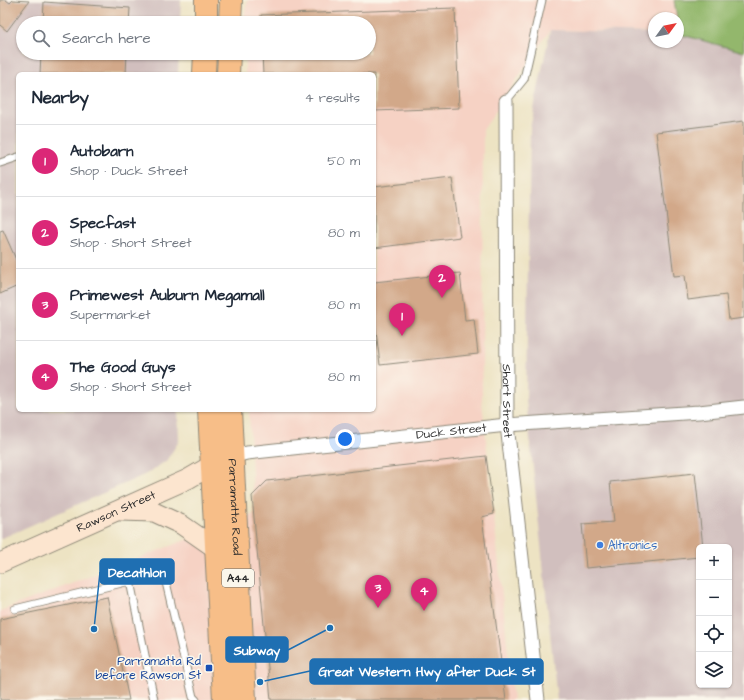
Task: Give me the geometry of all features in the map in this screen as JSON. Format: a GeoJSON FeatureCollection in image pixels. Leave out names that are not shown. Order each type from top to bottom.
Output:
{"type":"FeatureCollection","features":[{"type":"Feature","properties":{"kind":"highway"},"geometry":{"type":"LineString","coordinates":[[206,0],[206,16]]}},
{"type":"Feature","properties":{"kind":"highway"},"geometry":{"type":"LineString","coordinates":[[230,16],[231,0]]}},
{"type":"Feature","properties":{"kind":"highway"},"geometry":{"type":"LineString","coordinates":[[204,72],[205,60]]}},
{"type":"Feature","properties":{"kind":"highway"},"geometry":{"type":"LineString","coordinates":[[228,72],[229,60]]}},
{"type":"Feature","properties":{"kind":"highway","name":"Parramatta Road"},"geometry":{"type":"LineString","coordinates":[[210,412],[222,461],[245,700]]}},
{"type":"Feature","properties":{"kind":"highway","name":"Parramatta Road"},"geometry":{"type":"LineString","coordinates":[[224,700],[215,548],[222,461],[230,412]]}},
{"type":"Feature","properties":{"kind":"main road","name":"Rawson Street"},"geometry":{"type":"LineString","coordinates":[[0,564],[222,461]]}},
{"type":"Feature","properties":{"kind":"main road"},"geometry":{"type":"LineString","coordinates":[[115,511],[154,512],[182,525],[215,548]]}},
{"type":"Feature","properties":{"kind":"street","name":"Short Street"},"geometry":{"type":"LineString","coordinates":[[506,101],[507,425],[538,700]]}},
{"type":"Feature","properties":{"kind":"street","name":"Duck Street"},"geometry":{"type":"LineString","coordinates":[[222,461],[246,453],[507,425],[744,407]]}},
{"type":"Feature","properties":{"kind":"lane"},"geometry":{"type":"LineString","coordinates":[[506,101],[524,79],[542,0]]}},
{"type":"Feature","properties":{"kind":"lane"},"geometry":{"type":"LineString","coordinates":[[0,163],[16,159]]}},
{"type":"Feature","properties":{"kind":"lane"},"geometry":{"type":"LineString","coordinates":[[15,609],[130,581],[165,578],[193,697],[196,700]]}},
{"type":"Feature","properties":{"kind":"lane"},"geometry":{"type":"LineString","coordinates":[[130,581],[154,700]]}},
{"type":"Feature","properties":{"kind":"shaded area"},"geometry":{"type":"Polygon","coordinates":[[[0,0],[181,0],[180,16],[16,16],[16,60],[179,60],[178,72],[16,72],[16,412],[178,412],[179,441],[166,461],[146,474],[0,539],[0,0]]]}},
{"type":"Feature","properties":{"kind":"shaded area"},"geometry":{"type":"Polygon","coordinates":[[[248,0],[674,0],[676,12],[648,12],[648,33],[550,30],[483,130],[482,402],[513,700],[0,700],[0,611],[254,514],[249,412],[376,412],[376,72],[245,72],[245,60],[376,60],[376,16],[245,16],[248,0]]]}},
{"type":"Feature","properties":{"kind":"shaded area"},"geometry":{"type":"Polygon","coordinates":[[[550,30],[648,33],[648,48],[684,48],[684,35],[744,52],[744,700],[557,700],[526,400],[530,129],[550,30]]]}},
{"type":"Feature","properties":{"kind":"green space"},"geometry":{"type":"Polygon","coordinates":[[[674,0],[744,0],[744,52],[684,35],[684,12],[676,12],[674,0]]]}},
{"type":"Feature","properties":{"kind":"building"},"geometry":{"type":"Polygon","coordinates":[[[0,0],[6,0],[10,3],[13,0],[29,1],[18,16],[16,16],[16,19],[7,31],[0,25],[0,0]]]}},
{"type":"Feature","properties":{"kind":"building"},"geometry":{"type":"Polygon","coordinates":[[[44,2],[130,8],[129,16],[43,16],[44,2]]]}},
{"type":"Feature","properties":{"kind":"building"},"geometry":{"type":"Polygon","coordinates":[[[455,8],[459,108],[376,111],[376,72],[263,72],[262,60],[376,60],[376,16],[261,15],[455,8]]]}},
{"type":"Feature","properties":{"kind":"building"},"geometry":{"type":"Polygon","coordinates":[[[41,60],[127,60],[126,72],[40,72],[41,60]]]}},
{"type":"Feature","properties":{"kind":"building"},"geometry":{"type":"Polygon","coordinates":[[[744,121],[744,318],[729,320],[726,295],[688,300],[685,275],[674,276],[656,132],[744,121]]]}},
{"type":"Feature","properties":{"kind":"building"},"geometry":{"type":"Polygon","coordinates":[[[452,178],[460,237],[376,248],[376,187],[452,178]]]}},
{"type":"Feature","properties":{"kind":"building"},"geometry":{"type":"Polygon","coordinates":[[[3,230],[16,259],[16,287],[0,294],[0,231],[3,230]]]}},
{"type":"Feature","properties":{"kind":"building"},"geometry":{"type":"Polygon","coordinates":[[[460,273],[465,320],[474,319],[478,354],[380,365],[376,330],[376,282],[460,273]]]}},
{"type":"Feature","properties":{"kind":"building"},"geometry":{"type":"Polygon","coordinates":[[[486,456],[494,514],[482,517],[506,700],[271,700],[252,496],[267,481],[486,456]]]}},
{"type":"Feature","properties":{"kind":"building"},"geometry":{"type":"Polygon","coordinates":[[[695,473],[703,544],[696,544],[696,557],[586,568],[582,524],[614,522],[610,482],[695,473]]]}},
{"type":"Feature","properties":{"kind":"building"},"geometry":{"type":"Polygon","coordinates":[[[107,597],[129,700],[0,700],[0,619],[107,597]]]}},
{"type":"Feature","properties":{"kind":"place","name":"Specfast"},"geometry":{"type":"Point","coordinates":[442,298]}},
{"type":"Feature","properties":{"kind":"place","name":"Autobarn"},"geometry":{"type":"Point","coordinates":[402,336]}},
{"type":"Feature","properties":{"kind":"place","name":"Altronics"},"geometry":{"type":"Point","coordinates":[600,545]}},
{"type":"Feature","properties":{"kind":"place","name":"Primewest Auburn Megamall"},"geometry":{"type":"Point","coordinates":[378,608]}},
{"type":"Feature","properties":{"kind":"place","name":"The Good Guys"},"geometry":{"type":"Point","coordinates":[424,611]}},
{"type":"Feature","properties":{"kind":"place","name":"Subway"},"geometry":{"type":"Point","coordinates":[330,628]}},
{"type":"Feature","properties":{"kind":"place","name":"Decathlon"},"geometry":{"type":"Point","coordinates":[94,629]}},
{"type":"Feature","properties":{"kind":"place","name":"Parramatta Rd before Rawson St"},"geometry":{"type":"Point","coordinates":[209,668]}},
{"type":"Feature","properties":{"kind":"place","name":"Great Western Hwy after Duck St"},"geometry":{"type":"Point","coordinates":[260,682]}}]}
